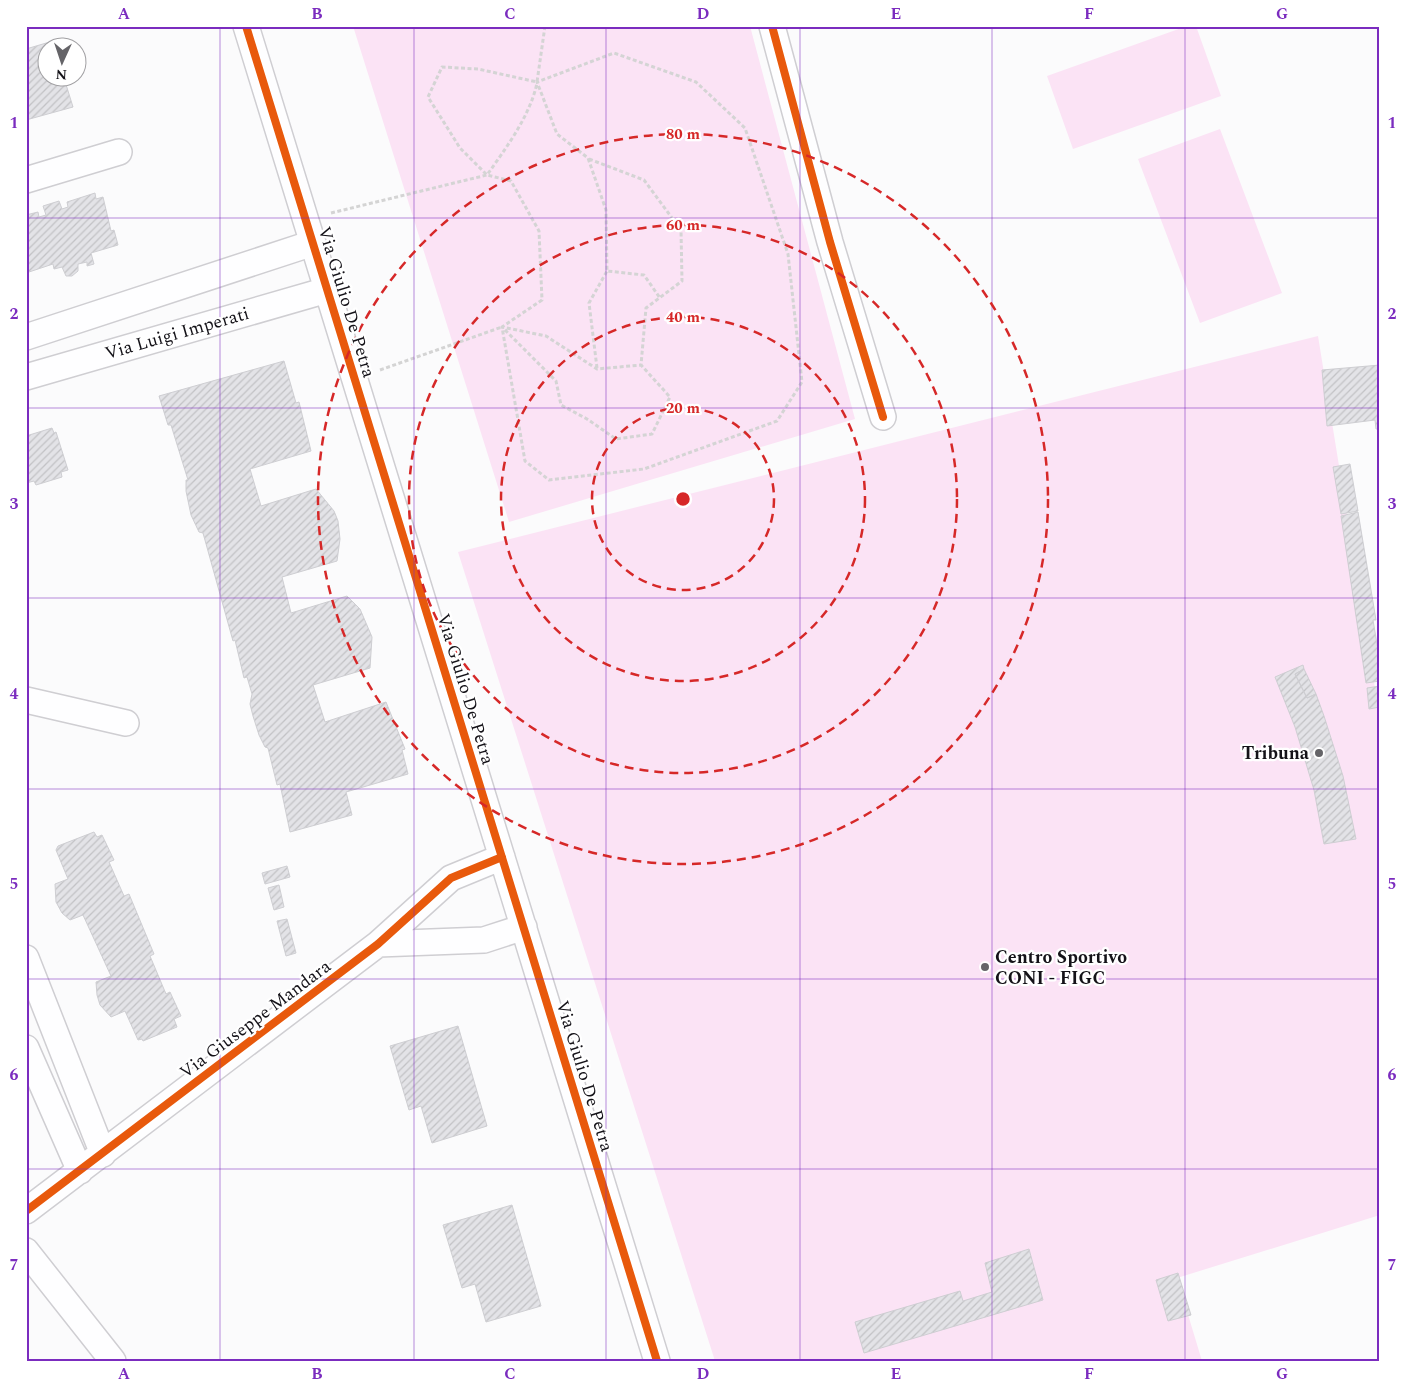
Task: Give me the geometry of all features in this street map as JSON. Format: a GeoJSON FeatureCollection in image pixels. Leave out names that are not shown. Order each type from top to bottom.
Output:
{"type":"FeatureCollection","features":[{"type":"Feature","properties":{"kind":"street","name":"Via Giulio De Petra"},"geometry":{"type":"LineString","coordinates":[[246,26],[656,1361]]}},
{"type":"Feature","properties":{"kind":"street"},"geometry":{"type":"LineString","coordinates":[[772,26],[830,242],[883,417]]}},
{"type":"Feature","properties":{"kind":"street"},"geometry":{"type":"LineString","coordinates":[[26,180],[119,152]]}},
{"type":"Feature","properties":{"kind":"street"},"geometry":{"type":"LineString","coordinates":[[26,337],[313,243]]}},
{"type":"Feature","properties":{"kind":"street","name":"Via Luigi Imperati"},"geometry":{"type":"LineString","coordinates":[[26,377],[327,290]]}},
{"type":"Feature","properties":{"kind":"street"},"geometry":{"type":"LineString","coordinates":[[26,700],[126,723]]}},
{"type":"Feature","properties":{"kind":"street","name":"Via Giuseppe Mandara"},"geometry":{"type":"LineString","coordinates":[[26,1211],[104,1154],[378,944],[451,878],[502,857]]}},
{"type":"Feature","properties":{"kind":"street"},"geometry":{"type":"LineString","coordinates":[[378,944],[484,940],[524,927]]}},
{"type":"Feature","properties":{"kind":"street"},"geometry":{"type":"LineString","coordinates":[[26,958],[104,1154]]}},
{"type":"Feature","properties":{"kind":"street"},"geometry":{"type":"LineString","coordinates":[[26,1048],[80,1171]]}},
{"type":"Feature","properties":{"kind":"street"},"geometry":{"type":"LineString","coordinates":[[26,1251],[113,1361]]}},
{"type":"Feature","properties":{"kind":"path"},"geometry":{"type":"LineString","coordinates":[[487,175],[509,144],[534,96],[543,54],[545,26]]}},
{"type":"Feature","properties":{"kind":"path"},"geometry":{"type":"LineString","coordinates":[[487,175],[460,148],[428,97],[442,67],[478,69],[537,82],[614,53],[696,82],[745,128],[788,254],[802,382],[777,421],[644,469],[549,480],[525,461],[502,327]]}},
{"type":"Feature","properties":{"kind":"path"},"geometry":{"type":"LineString","coordinates":[[502,327],[556,381],[561,405],[587,419],[616,439],[652,434],[670,397],[641,365],[646,308],[682,282],[681,230],[644,180],[588,158],[557,134],[537,82]]}},
{"type":"Feature","properties":{"kind":"path"},"geometry":{"type":"LineString","coordinates":[[588,158],[606,210],[607,271],[589,303],[598,369]]}},
{"type":"Feature","properties":{"kind":"path"},"geometry":{"type":"LineString","coordinates":[[306,219],[487,175],[511,181],[540,231],[542,300],[502,327],[354,378]]}},
{"type":"Feature","properties":{"kind":"path"},"geometry":{"type":"LineString","coordinates":[[607,271],[644,275],[660,298]]}},
{"type":"Feature","properties":{"kind":"path"},"geometry":{"type":"LineString","coordinates":[[502,327],[546,336],[598,369],[641,365]]}},
{"type":"Feature","properties":{"kind":"shaded area"},"geometry":{"type":"Polygon","coordinates":[[[353,26],[750,26],[855,419],[509,522],[353,26]]]}},
{"type":"Feature","properties":{"kind":"shaded area"},"geometry":{"type":"Polygon","coordinates":[[[1187,26],[1196,26],[1221,96],[1073,149],[1047,76],[1187,26]]]}},
{"type":"Feature","properties":{"kind":"shaded area"},"geometry":{"type":"Polygon","coordinates":[[[1220,129],[1282,293],[1200,323],[1138,159],[1220,129]]]}},
{"type":"Feature","properties":{"kind":"shaded area","name":"Centro Sportivo CONI - FIGC"},"geometry":{"type":"Polygon","coordinates":[[[1318,336],[1380,719],[1380,1215],[1177,1278],[1202,1361],[715,1361],[458,552],[1318,336]]]}},
{"type":"Feature","properties":{"kind":"building"},"geometry":{"type":"Polygon","coordinates":[[[38,45],[38,88],[67,88],[73,107],[26,120],[26,49],[38,45]]]}},
{"type":"Feature","properties":{"kind":"building"},"geometry":{"type":"Polygon","coordinates":[[[95,193],[96,199],[103,197],[111,231],[114,230],[118,245],[91,253],[94,264],[87,266],[87,262],[78,264],[78,271],[72,276],[66,276],[62,267],[54,269],[53,264],[26,273],[26,215],[38,212],[39,217],[46,215],[43,206],[59,201],[62,209],[68,207],[67,202],[95,193]]]}},
{"type":"Feature","properties":{"kind":"building"},"geometry":{"type":"Polygon","coordinates":[[[284,361],[296,403],[299,402],[311,451],[250,469],[261,506],[316,489],[334,511],[338,521],[340,539],[337,561],[282,577],[291,613],[347,596],[360,609],[372,637],[370,668],[313,685],[325,722],[386,702],[405,749],[402,750],[408,774],[346,792],[352,815],[290,832],[280,784],[277,785],[268,748],[265,747],[259,735],[253,716],[250,704],[252,694],[247,677],[244,678],[235,640],[233,641],[203,533],[199,532],[191,515],[186,491],[186,480],[188,480],[171,425],[168,425],[159,396],[284,361]]]}},
{"type":"Feature","properties":{"kind":"building"},"geometry":{"type":"Polygon","coordinates":[[[1380,365],[1380,429],[1376,429],[1375,420],[1327,426],[1322,370],[1380,365]]]}},
{"type":"Feature","properties":{"kind":"building"},"geometry":{"type":"Polygon","coordinates":[[[52,428],[54,433],[56,432],[68,470],[61,472],[62,477],[36,485],[34,481],[26,483],[26,436],[52,428]]]}},
{"type":"Feature","properties":{"kind":"building"},"geometry":{"type":"Polygon","coordinates":[[[1350,464],[1358,511],[1341,514],[1333,467],[1350,464]]]}},
{"type":"Feature","properties":{"kind":"building"},"geometry":{"type":"Polygon","coordinates":[[[1358,512],[1376,620],[1373,620],[1380,662],[1380,681],[1366,683],[1341,516],[1358,512]]]}},
{"type":"Feature","properties":{"kind":"building","name":"Tribuna"},"geometry":{"type":"Polygon","coordinates":[[[1303,665],[1304,669],[1295,674],[1307,698],[1316,694],[1343,776],[1356,839],[1324,844],[1314,790],[1295,727],[1275,677],[1303,665]]]}},
{"type":"Feature","properties":{"kind":"building"},"geometry":{"type":"Polygon","coordinates":[[[1304,669],[1316,694],[1307,698],[1295,674],[1304,669]]]}},
{"type":"Feature","properties":{"kind":"building"},"geometry":{"type":"Polygon","coordinates":[[[1380,686],[1380,707],[1369,709],[1367,688],[1380,686]]]}},
{"type":"Feature","properties":{"kind":"building"},"geometry":{"type":"Polygon","coordinates":[[[94,832],[97,837],[102,835],[114,860],[109,862],[124,896],[129,894],[154,954],[150,956],[166,994],[170,992],[181,1016],[174,1019],[177,1027],[143,1041],[142,1039],[138,1040],[125,1011],[111,1017],[100,1005],[96,982],[111,976],[83,915],[70,920],[62,913],[56,902],[55,884],[68,879],[56,850],[58,846],[94,832]]]}},
{"type":"Feature","properties":{"kind":"building"},"geometry":{"type":"Polygon","coordinates":[[[287,866],[290,877],[265,884],[262,873],[287,866]]]}},
{"type":"Feature","properties":{"kind":"building"},"geometry":{"type":"Polygon","coordinates":[[[279,885],[284,907],[274,910],[268,888],[279,885]]]}},
{"type":"Feature","properties":{"kind":"building"},"geometry":{"type":"Polygon","coordinates":[[[287,919],[296,953],[286,956],[277,921],[287,919]]]}},
{"type":"Feature","properties":{"kind":"building"},"geometry":{"type":"Polygon","coordinates":[[[458,1026],[487,1126],[432,1143],[421,1106],[409,1110],[390,1046],[458,1026]]]}},
{"type":"Feature","properties":{"kind":"building"},"geometry":{"type":"Polygon","coordinates":[[[512,1205],[541,1306],[486,1322],[475,1284],[462,1288],[443,1225],[512,1205]]]}},
{"type":"Feature","properties":{"kind":"building"},"geometry":{"type":"Polygon","coordinates":[[[1029,1249],[1043,1300],[864,1353],[855,1322],[960,1291],[963,1301],[992,1292],[985,1263],[1029,1249]]]}},
{"type":"Feature","properties":{"kind":"building"},"geometry":{"type":"Polygon","coordinates":[[[1178,1273],[1191,1315],[1168,1321],[1156,1280],[1178,1273]]]}},
{"type":"Feature","properties":{"kind":"cycle path"},"geometry":{"type":"LineString","coordinates":[[246,26],[657,1361]]}},
{"type":"Feature","properties":{"kind":"cycle path"},"geometry":{"type":"LineString","coordinates":[[772,26],[830,242],[883,417]]}},
{"type":"Feature","properties":{"kind":"cycle path"},"geometry":{"type":"LineString","coordinates":[[26,1211],[378,944],[451,878],[502,857]]}},
{"type":"Feature","properties":{"kind":"place","name":"Tribuna"},"geometry":{"type":"Point","coordinates":[1319,753]}},
{"type":"Feature","properties":{"kind":"place","name":"Centro Sportivo CONI - FIGC"},"geometry":{"type":"Point","coordinates":[985,967]}}]}
